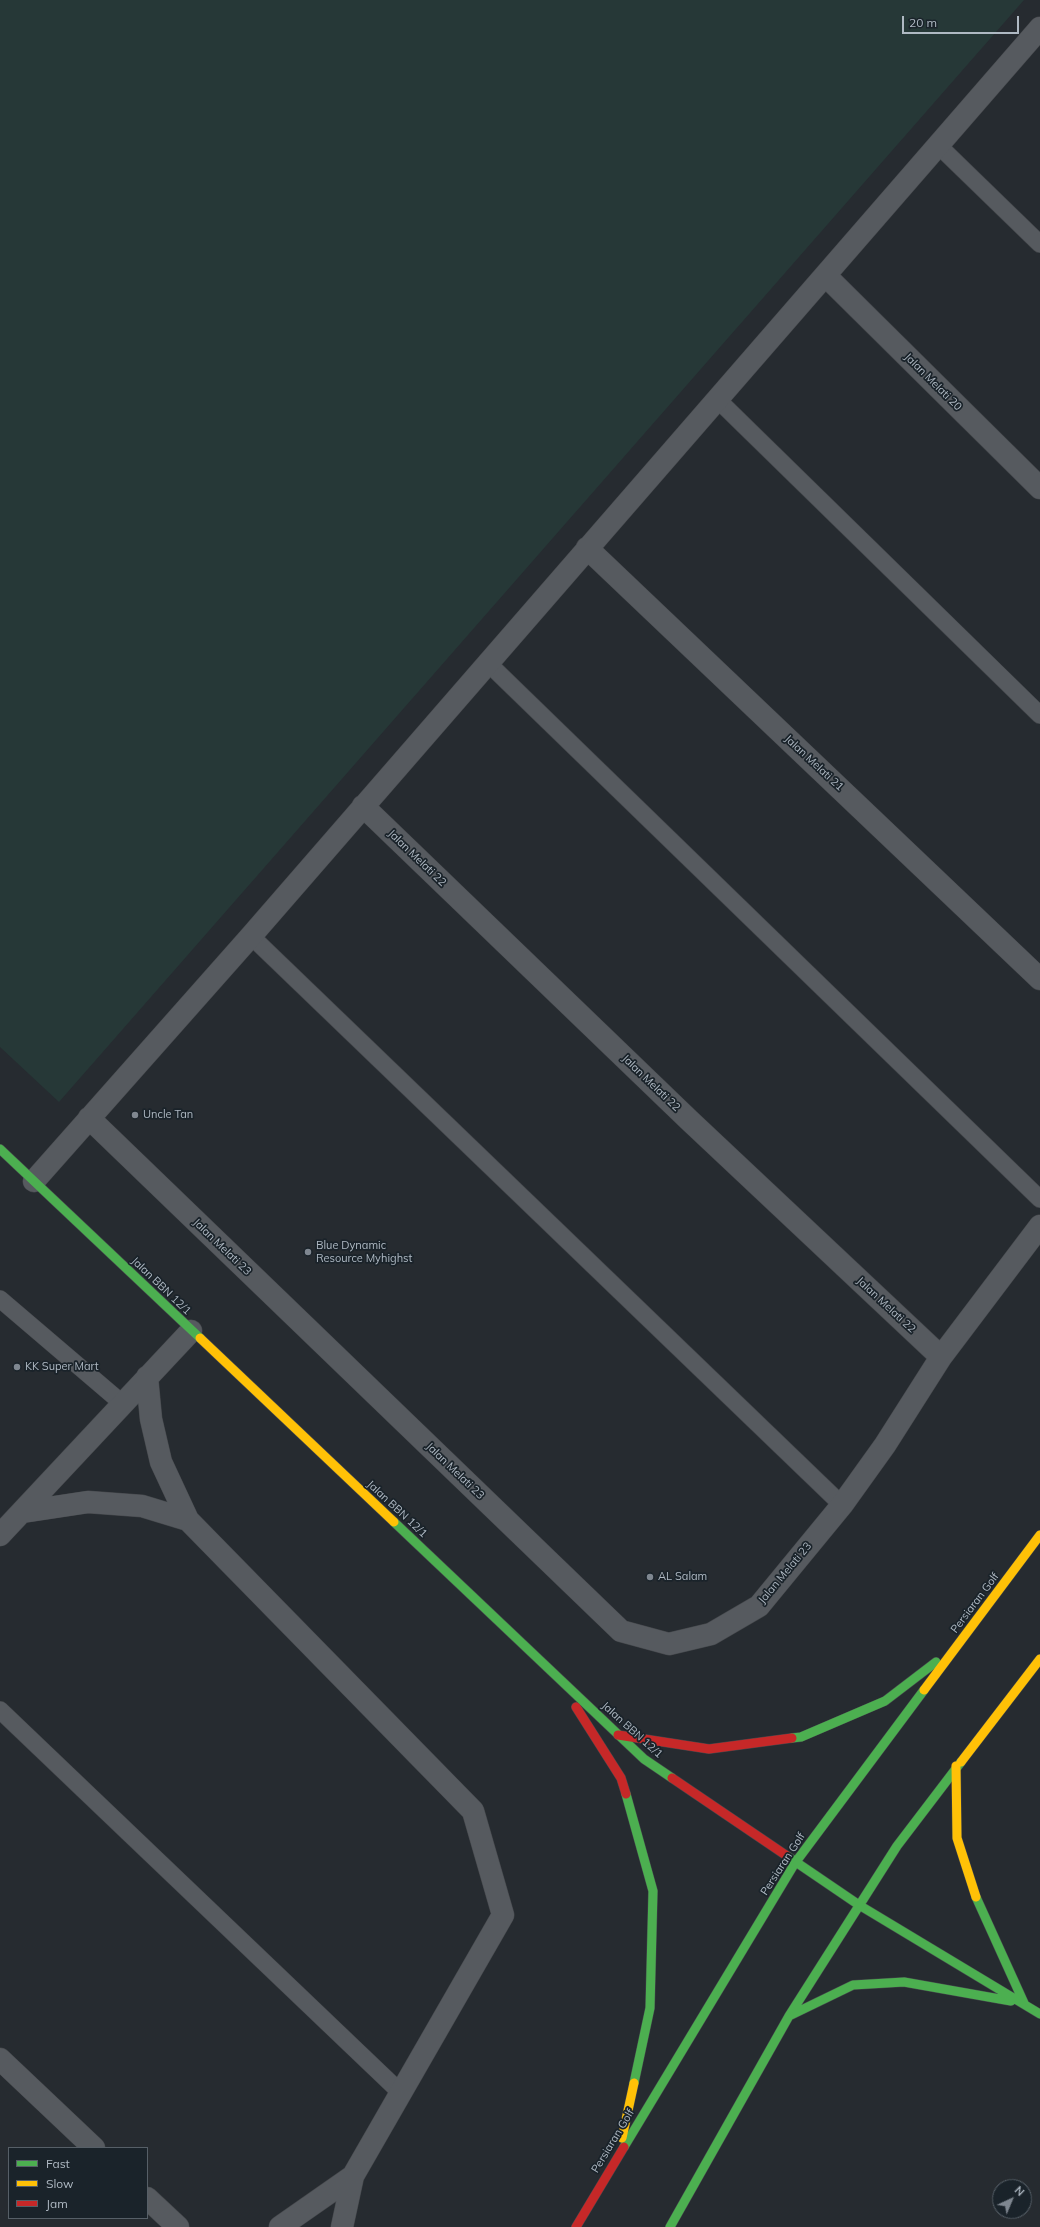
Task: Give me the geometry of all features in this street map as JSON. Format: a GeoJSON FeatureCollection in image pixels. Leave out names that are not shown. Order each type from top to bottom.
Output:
{"type":"FeatureCollection","features":[{"type":"Feature","properties":{"kind":"street"},"geometry":{"type":"LineString","coordinates":[[34,1181],[251,936],[716,398],[826,276],[1040,28]]}},
{"type":"Feature","properties":{"kind":"street","name":"Jalan Melati 20"},"geometry":{"type":"LineString","coordinates":[[826,276],[1040,488]]}},
{"type":"Feature","properties":{"kind":"street","name":"Jalan Melati 21"},"geometry":{"type":"LineString","coordinates":[[587,548],[1040,980]]}},
{"type":"Feature","properties":{"kind":"street","name":"Jalan Melati 22"},"geometry":{"type":"LineString","coordinates":[[363,806],[689,1120],[941,1357]]}},
{"type":"Feature","properties":{"kind":"street","name":"Jalan Melati 23"},"geometry":{"type":"LineString","coordinates":[[89,1118],[621,1631],[669,1644],[710,1634],[759,1606],[842,1505],[885,1445],[941,1357],[1040,1226]]}},
{"type":"Feature","properties":{"kind":"street","name":"Jalan BBN 12/1"},"geometry":{"type":"LineString","coordinates":[[0,1149],[644,1759],[795,1863],[859,1905],[1040,2014]]}},
{"type":"Feature","properties":{"kind":"street"},"geometry":{"type":"LineString","coordinates":[[0,1536],[191,1331]]}},
{"type":"Feature","properties":{"kind":"street"},"geometry":{"type":"LineString","coordinates":[[147,1378],[151,1419],[162,1462],[188,1520],[473,1811],[503,1916],[353,2176],[342,2227]]}},
{"type":"Feature","properties":{"kind":"street"},"geometry":{"type":"LineString","coordinates":[[22,1512],[88,1502],[142,1506],[188,1520]]}},
{"type":"Feature","properties":{"kind":"street","name":"Persiaran Golf"},"geometry":{"type":"LineString","coordinates":[[576,2227],[795,1863],[1040,1535]]}},
{"type":"Feature","properties":{"kind":"street"},"geometry":{"type":"LineString","coordinates":[[618,1735],[709,1749],[800,1737],[885,1701],[958,1645]]}},
{"type":"Feature","properties":{"kind":"street"},"geometry":{"type":"LineString","coordinates":[[670,2227],[789,2016],[897,1846],[956,1766],[1040,1659]]}},
{"type":"Feature","properties":{"kind":"street"},"geometry":{"type":"LineString","coordinates":[[558,1678],[621,1778],[653,1891],[650,2008],[618,2155]]}},
{"type":"Feature","properties":{"kind":"street"},"geometry":{"type":"LineString","coordinates":[[956,1766],[957,1838],[979,1908],[1024,2003]]}},
{"type":"Feature","properties":{"kind":"street"},"geometry":{"type":"LineString","coordinates":[[789,2016],[853,1985],[904,1982],[1024,2003]]}},
{"type":"Feature","properties":{"kind":"street"},"geometry":{"type":"LineString","coordinates":[[0,2059],[93,2147]]}},
{"type":"Feature","properties":{"kind":"street"},"geometry":{"type":"LineString","coordinates":[[280,2227],[353,2176]]}},
{"type":"Feature","properties":{"kind":"street"},"geometry":{"type":"LineString","coordinates":[[148,2199],[178,2227]]}},
{"type":"Feature","properties":{"kind":"lane"},"geometry":{"type":"LineString","coordinates":[[938,146],[1040,244]]}},
{"type":"Feature","properties":{"kind":"lane"},"geometry":{"type":"LineString","coordinates":[[716,398],[1040,715]]}},
{"type":"Feature","properties":{"kind":"lane"},"geometry":{"type":"LineString","coordinates":[[488,663],[1040,1199]]}},
{"type":"Feature","properties":{"kind":"lane"},"geometry":{"type":"LineString","coordinates":[[251,936],[842,1505]]}},
{"type":"Feature","properties":{"kind":"lane"},"geometry":{"type":"LineString","coordinates":[[0,1299],[123,1404]]}},
{"type":"Feature","properties":{"kind":"lane"},"geometry":{"type":"LineString","coordinates":[[0,1710],[401,2093]]}},
{"type":"Feature","properties":{"kind":"shaded area"},"geometry":{"type":"Polygon","coordinates":[[[0,0],[1024,0],[59,1102],[0,1047],[0,0]]]}},
{"type":"Feature","properties":{"kind":"traffic: fast"},"geometry":{"type":"LineString","coordinates":[[0,1149],[200,1338]]}},
{"type":"Feature","properties":{"kind":"traffic: fast"},"geometry":{"type":"LineString","coordinates":[[394,1522],[644,1759],[672,1778]]}},
{"type":"Feature","properties":{"kind":"traffic: fast"},"geometry":{"type":"LineString","coordinates":[[792,1738],[801,1737],[885,1701],[936,1662]]}},
{"type":"Feature","properties":{"kind":"traffic: fast"},"geometry":{"type":"LineString","coordinates":[[624,2147],[795,1863],[924,1690]]}},
{"type":"Feature","properties":{"kind":"traffic: fast"},"geometry":{"type":"LineString","coordinates":[[670,2227],[789,2016],[897,1846],[961,1762]]}},
{"type":"Feature","properties":{"kind":"traffic: fast"},"geometry":{"type":"LineString","coordinates":[[626,1794],[653,1891],[650,2008],[634,2083]]}},
{"type":"Feature","properties":{"kind":"traffic: fast"},"geometry":{"type":"LineString","coordinates":[[787,1856],[859,1905],[1040,2014]]}},
{"type":"Feature","properties":{"kind":"traffic: fast"},"geometry":{"type":"LineString","coordinates":[[976,1897],[1024,2003]]}},
{"type":"Feature","properties":{"kind":"traffic: fast"},"geometry":{"type":"LineString","coordinates":[[789,2016],[853,1985],[904,1982],[1011,2001]]}},
{"type":"Feature","properties":{"kind":"traffic: slow"},"geometry":{"type":"LineString","coordinates":[[200,1338],[394,1522]]}},
{"type":"Feature","properties":{"kind":"traffic: slow"},"geometry":{"type":"LineString","coordinates":[[924,1690],[1040,1535]]}},
{"type":"Feature","properties":{"kind":"traffic: slow"},"geometry":{"type":"LineString","coordinates":[[961,1762],[1040,1659]]}},
{"type":"Feature","properties":{"kind":"traffic: slow"},"geometry":{"type":"LineString","coordinates":[[956,1766],[957,1838],[976,1897]]}},
{"type":"Feature","properties":{"kind":"traffic: slow"},"geometry":{"type":"LineString","coordinates":[[622,2138],[634,2083]]}},
{"type":"Feature","properties":{"kind":"traffic: jam"},"geometry":{"type":"LineString","coordinates":[[576,1707],[621,1778],[626,1794]]}},
{"type":"Feature","properties":{"kind":"traffic: jam"},"geometry":{"type":"LineString","coordinates":[[618,1735],[709,1749],[792,1738]]}},
{"type":"Feature","properties":{"kind":"traffic: jam"},"geometry":{"type":"LineString","coordinates":[[672,1778],[787,1856]]}},
{"type":"Feature","properties":{"kind":"traffic: jam"},"geometry":{"type":"LineString","coordinates":[[576,2227],[624,2147]]}},
{"type":"Feature","properties":{"kind":"place","name":"Uncle Tan"},"geometry":{"type":"Point","coordinates":[135,1115]}},
{"type":"Feature","properties":{"kind":"place","name":"Blue Dynamic Resource Myhighst"},"geometry":{"type":"Point","coordinates":[308,1252]}},
{"type":"Feature","properties":{"kind":"place","name":"KK Super Mart"},"geometry":{"type":"Point","coordinates":[17,1367]}},
{"type":"Feature","properties":{"kind":"place","name":"AL Salam"},"geometry":{"type":"Point","coordinates":[650,1577]}}]}
